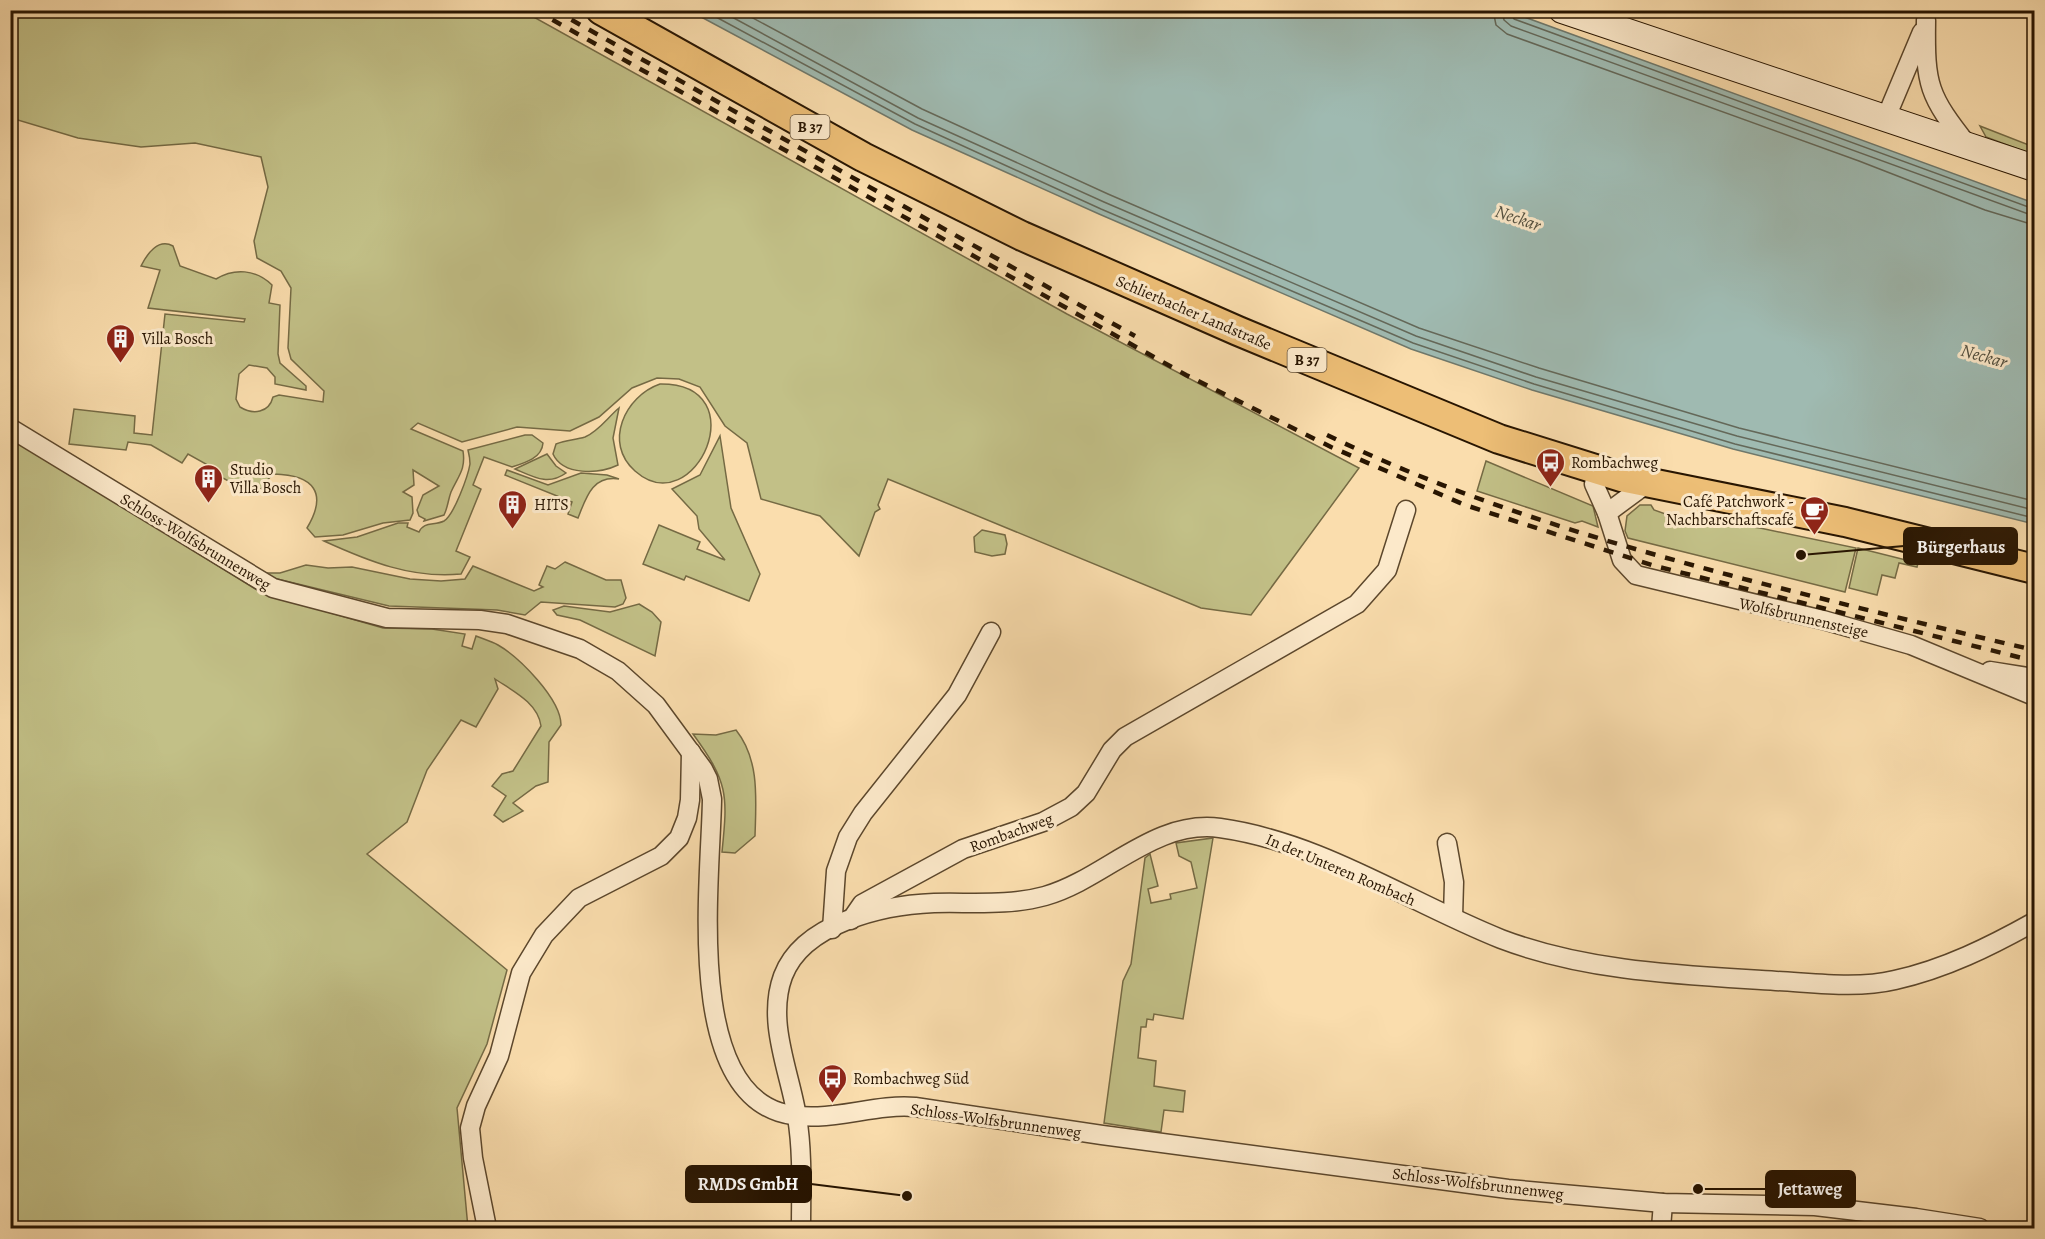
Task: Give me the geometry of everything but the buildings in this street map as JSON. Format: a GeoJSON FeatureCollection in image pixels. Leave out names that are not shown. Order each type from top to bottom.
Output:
{"type":"FeatureCollection","features":[{"type":"Feature","properties":{"kind":"main road","name":"Schlierbacher Landstraße"},"geometry":{"type":"LineString","coordinates":[[601,10],[863,157],[1022,236],[1238,331],[1499,439],[1597,471],[1845,522],[2034,569]]}},
{"type":"Feature","properties":{"kind":"main road"},"geometry":{"type":"LineString","coordinates":[[1562,10],[2034,168]]}},
{"type":"Feature","properties":{"kind":"street"},"geometry":{"type":"LineString","coordinates":[[1885,120],[1928,15]]}},
{"type":"Feature","properties":{"kind":"street"},"geometry":{"type":"LineString","coordinates":[[1928,15],[1925,68],[1928,84],[1943,114],[1970,148]]}},
{"type":"Feature","properties":{"kind":"street","name":"Schloss-Wolfsbrunnenweg"},"geometry":{"type":"LineString","coordinates":[[10,428],[273,588],[387,618],[495,622],[537,633],[580,649],[618,671],[643,692],[671,724],[708,779],[712,799],[706,923],[711,995],[719,1031],[740,1082],[752,1099],[780,1112],[797,1116],[825,1116],[897,1106],[915,1107],[1101,1135],[1508,1189],[1663,1203],[1815,1206],[1980,1228]]}},
{"type":"Feature","properties":{"kind":"street","name":"Wolfsbrunnensteige"},"geometry":{"type":"LineString","coordinates":[[1597,471],[1594,484],[1607,513],[1622,560],[1636,576],[1879,635],[1982,672],[2034,696]]}},
{"type":"Feature","properties":{"kind":"street"},"geometry":{"type":"LineString","coordinates":[[1607,513],[1649,482]]}},
{"type":"Feature","properties":{"kind":"street","name":"Rombachweg"},"geometry":{"type":"LineString","coordinates":[[801,1228],[801,1144],[778,1024],[781,981],[788,965],[807,943],[850,921],[862,904],[963,849],[1043,822],[1071,807],[1086,793],[1113,750],[1125,737],[1358,604],[1387,570],[1406,510]]}},
{"type":"Feature","properties":{"kind":"street"},"geometry":{"type":"LineString","coordinates":[[832,929],[836,871],[848,837],[863,813],[957,694],[991,632]]}},
{"type":"Feature","properties":{"kind":"street"},"geometry":{"type":"LineString","coordinates":[[1982,672],[2000,671],[2034,678]]}},
{"type":"Feature","properties":{"kind":"street"},"geometry":{"type":"LineString","coordinates":[[487,1228],[473,1158],[470,1128],[476,1106],[499,1056],[521,973],[544,935],[579,898],[661,856],[679,838],[687,818],[690,800],[691,752]]}},
{"type":"Feature","properties":{"kind":"street","name":"In der Unteren Rombach"},"geometry":{"type":"LineString","coordinates":[[850,921],[909,906],[1013,902],[1047,896],[1084,880],[1152,841],[1184,830],[1207,827],[1271,837],[1499,938],[1555,957],[1706,976],[1848,985],[1894,981],[1987,948],[2034,922]]}},
{"type":"Feature","properties":{"kind":"street"},"geometry":{"type":"LineString","coordinates":[[1447,843],[1454,882],[1453,917]]}},
{"type":"Feature","properties":{"kind":"street"},"geometry":{"type":"LineString","coordinates":[[1661,1228],[1663,1203]]}},
{"type":"Feature","properties":{"kind":"shaded area"},"geometry":{"type":"Polygon","coordinates":[[[10,11],[523,11],[1067,314],[1359,468],[1251,615],[1201,608],[888,479],[878,505],[880,509],[875,512],[859,556],[820,516],[761,499],[747,443],[725,426],[700,387],[679,379],[657,378],[632,388],[599,417],[570,431],[517,427],[462,442],[418,423],[411,429],[463,451],[461,473],[451,492],[444,515],[424,521],[425,519],[419,516],[417,510],[423,495],[439,486],[413,470],[414,485],[403,492],[412,497],[413,513],[410,520],[383,523],[343,535],[315,537],[307,528],[313,516],[316,496],[308,482],[299,478],[274,474],[259,491],[256,493],[250,490],[249,492],[204,468],[206,464],[188,454],[182,463],[151,445],[128,442],[126,450],[69,444],[74,409],[135,416],[134,433],[152,435],[165,314],[244,322],[245,319],[148,308],[160,270],[141,266],[150,252],[163,244],[173,246],[180,266],[216,279],[230,273],[252,273],[272,285],[269,303],[280,305],[278,354],[280,363],[306,386],[306,390],[275,384],[275,377],[267,368],[249,365],[239,374],[236,399],[240,407],[255,412],[260,411],[268,406],[273,397],[279,395],[323,402],[324,391],[291,359],[288,348],[291,288],[281,271],[257,258],[254,241],[268,187],[261,157],[195,143],[141,147],[78,138],[11,118],[10,11]]]}},
{"type":"Feature","properties":{"kind":"shaded area"},"geometry":{"type":"Polygon","coordinates":[[[1980,126],[2034,147],[2034,155],[1986,137],[1980,126]]]}},
{"type":"Feature","properties":{"kind":"shaded area"},"geometry":{"type":"Polygon","coordinates":[[[660,384],[690,390],[706,405],[711,425],[707,447],[695,466],[678,480],[657,482],[635,471],[625,460],[620,447],[620,434],[628,409],[648,390],[660,384]]]}},
{"type":"Feature","properties":{"kind":"shaded area"},"geometry":{"type":"Polygon","coordinates":[[[619,408],[613,438],[618,465],[601,470],[582,471],[573,470],[558,461],[553,454],[556,444],[585,437],[599,428],[619,408]]]}},
{"type":"Feature","properties":{"kind":"shaded area"},"geometry":{"type":"Polygon","coordinates":[[[532,435],[543,443],[540,453],[532,459],[512,467],[484,457],[473,485],[481,489],[456,551],[470,557],[461,574],[425,574],[391,567],[324,541],[357,537],[398,523],[408,523],[407,527],[419,532],[426,525],[444,521],[456,503],[466,477],[470,464],[468,450],[532,435]]]}},
{"type":"Feature","properties":{"kind":"shaded area"},"geometry":{"type":"Polygon","coordinates":[[[720,436],[731,508],[760,574],[749,601],[686,576],[684,580],[643,564],[659,525],[700,542],[697,549],[725,560],[699,529],[697,516],[672,489],[700,475],[720,436]]]}},
{"type":"Feature","properties":{"kind":"shaded area"},"geometry":{"type":"Polygon","coordinates":[[[10,437],[262,593],[383,628],[432,629],[465,634],[462,646],[472,649],[476,636],[487,640],[517,659],[547,691],[554,703],[561,725],[549,742],[548,782],[536,786],[513,803],[523,811],[503,822],[494,815],[506,796],[492,786],[502,774],[513,771],[541,726],[530,704],[495,679],[498,689],[476,727],[461,720],[427,770],[407,822],[367,854],[507,970],[487,1044],[457,1108],[468,1228],[11,1228],[10,437]]]}},
{"type":"Feature","properties":{"kind":"shaded area"},"geometry":{"type":"Polygon","coordinates":[[[547,454],[556,466],[566,473],[547,480],[515,469],[547,454]]]}},
{"type":"Feature","properties":{"kind":"shaded area"},"geometry":{"type":"Polygon","coordinates":[[[1486,461],[1593,506],[1598,527],[1582,521],[1575,523],[1477,491],[1486,461]]]}},
{"type":"Feature","properties":{"kind":"shaded area"},"geometry":{"type":"Polygon","coordinates":[[[507,470],[548,485],[581,473],[607,475],[619,479],[610,479],[596,484],[587,496],[578,518],[568,514],[572,502],[505,475],[507,470]]]}},
{"type":"Feature","properties":{"kind":"shaded area"},"geometry":{"type":"Polygon","coordinates":[[[1640,505],[1651,505],[1654,510],[1671,516],[1760,528],[1856,548],[1845,592],[1628,538],[1625,531],[1627,516],[1640,505]]]}},
{"type":"Feature","properties":{"kind":"shaded area"},"geometry":{"type":"Polygon","coordinates":[[[982,530],[1005,535],[1007,544],[1005,554],[992,556],[975,552],[974,537],[982,530]]]}},
{"type":"Feature","properties":{"kind":"shaded area"},"geometry":{"type":"Polygon","coordinates":[[[1858,548],[1918,563],[1917,567],[1899,563],[1895,578],[1882,575],[1877,595],[1849,588],[1858,548]]]}},
{"type":"Feature","properties":{"kind":"shaded area"},"geometry":{"type":"Polygon","coordinates":[[[565,562],[606,580],[621,580],[626,598],[623,604],[615,607],[541,602],[525,615],[497,610],[389,606],[273,578],[264,573],[280,573],[306,565],[328,568],[352,567],[410,579],[441,581],[465,579],[473,566],[534,591],[543,587],[539,585],[547,566],[555,569],[565,562]]]}},
{"type":"Feature","properties":{"kind":"shaded area"},"geometry":{"type":"Polygon","coordinates":[[[639,604],[652,612],[661,622],[655,656],[580,620],[557,615],[553,610],[564,606],[610,612],[639,604]]]}},
{"type":"Feature","properties":{"kind":"shaded area"},"geometry":{"type":"Polygon","coordinates":[[[736,730],[744,742],[753,767],[756,808],[755,836],[735,853],[722,852],[725,816],[723,789],[705,750],[693,734],[716,735],[736,730]]]}},
{"type":"Feature","properties":{"kind":"shaded area"},"geometry":{"type":"Polygon","coordinates":[[[1213,838],[1183,1019],[1154,1014],[1153,1020],[1147,1019],[1146,1027],[1141,1027],[1138,1058],[1156,1061],[1154,1086],[1185,1091],[1183,1112],[1164,1110],[1161,1132],[1104,1123],[1123,981],[1131,964],[1145,858],[1150,854],[1158,886],[1148,889],[1151,903],[1171,899],[1170,894],[1197,888],[1191,862],[1179,856],[1176,843],[1213,838]]]}},
{"type":"Feature","properties":{"kind":"water","name":"Neckar"},"geometry":{"type":"Polygon","coordinates":[[[690,11],[1508,11],[2034,203],[2034,524],[1733,449],[1532,390],[1411,349],[912,130],[690,11]]]}},
{"type":"Feature","properties":{"kind":"railway"},"geometry":{"type":"LineString","coordinates":[[535,10],[1186,375],[1331,447],[1465,505],[1655,566],[2034,661]]}},
{"type":"Feature","properties":{"kind":"railway"},"geometry":{"type":"LineString","coordinates":[[554,10],[1135,336]]}},
{"type":"Feature","properties":{"kind":"railway"},"geometry":{"type":"LineString","coordinates":[[1327,435],[1429,480],[1587,535],[1748,580],[2034,650]]}},
{"type":"Feature","properties":{"kind":"place","name":"Villa Bosch"},"geometry":{"type":"Point","coordinates":[121,364]}},
{"type":"Feature","properties":{"kind":"place","name":"Rombachweg"},"geometry":{"type":"Point","coordinates":[1550,488]}},
{"type":"Feature","properties":{"kind":"place","name":"Studio Villa Bosch"},"geometry":{"type":"Point","coordinates":[209,504]}},
{"type":"Feature","properties":{"kind":"place","name":"HITS"},"geometry":{"type":"Point","coordinates":[513,530]}},
{"type":"Feature","properties":{"kind":"place","name":"Café Patchwork - Nachbarschaftscafé"},"geometry":{"type":"Point","coordinates":[1815,536]}},
{"type":"Feature","properties":{"kind":"place","name":"Bürgerhaus"},"geometry":{"type":"Point","coordinates":[1801,555]}},
{"type":"Feature","properties":{"kind":"place","name":"Rombachweg Süd"},"geometry":{"type":"Point","coordinates":[832,1104]}},
{"type":"Feature","properties":{"kind":"place","name":"Jettaweg"},"geometry":{"type":"Point","coordinates":[1698,1189]}},
{"type":"Feature","properties":{"kind":"place","name":"RMDS GmbH"},"geometry":{"type":"Point","coordinates":[907,1196]}}]}
